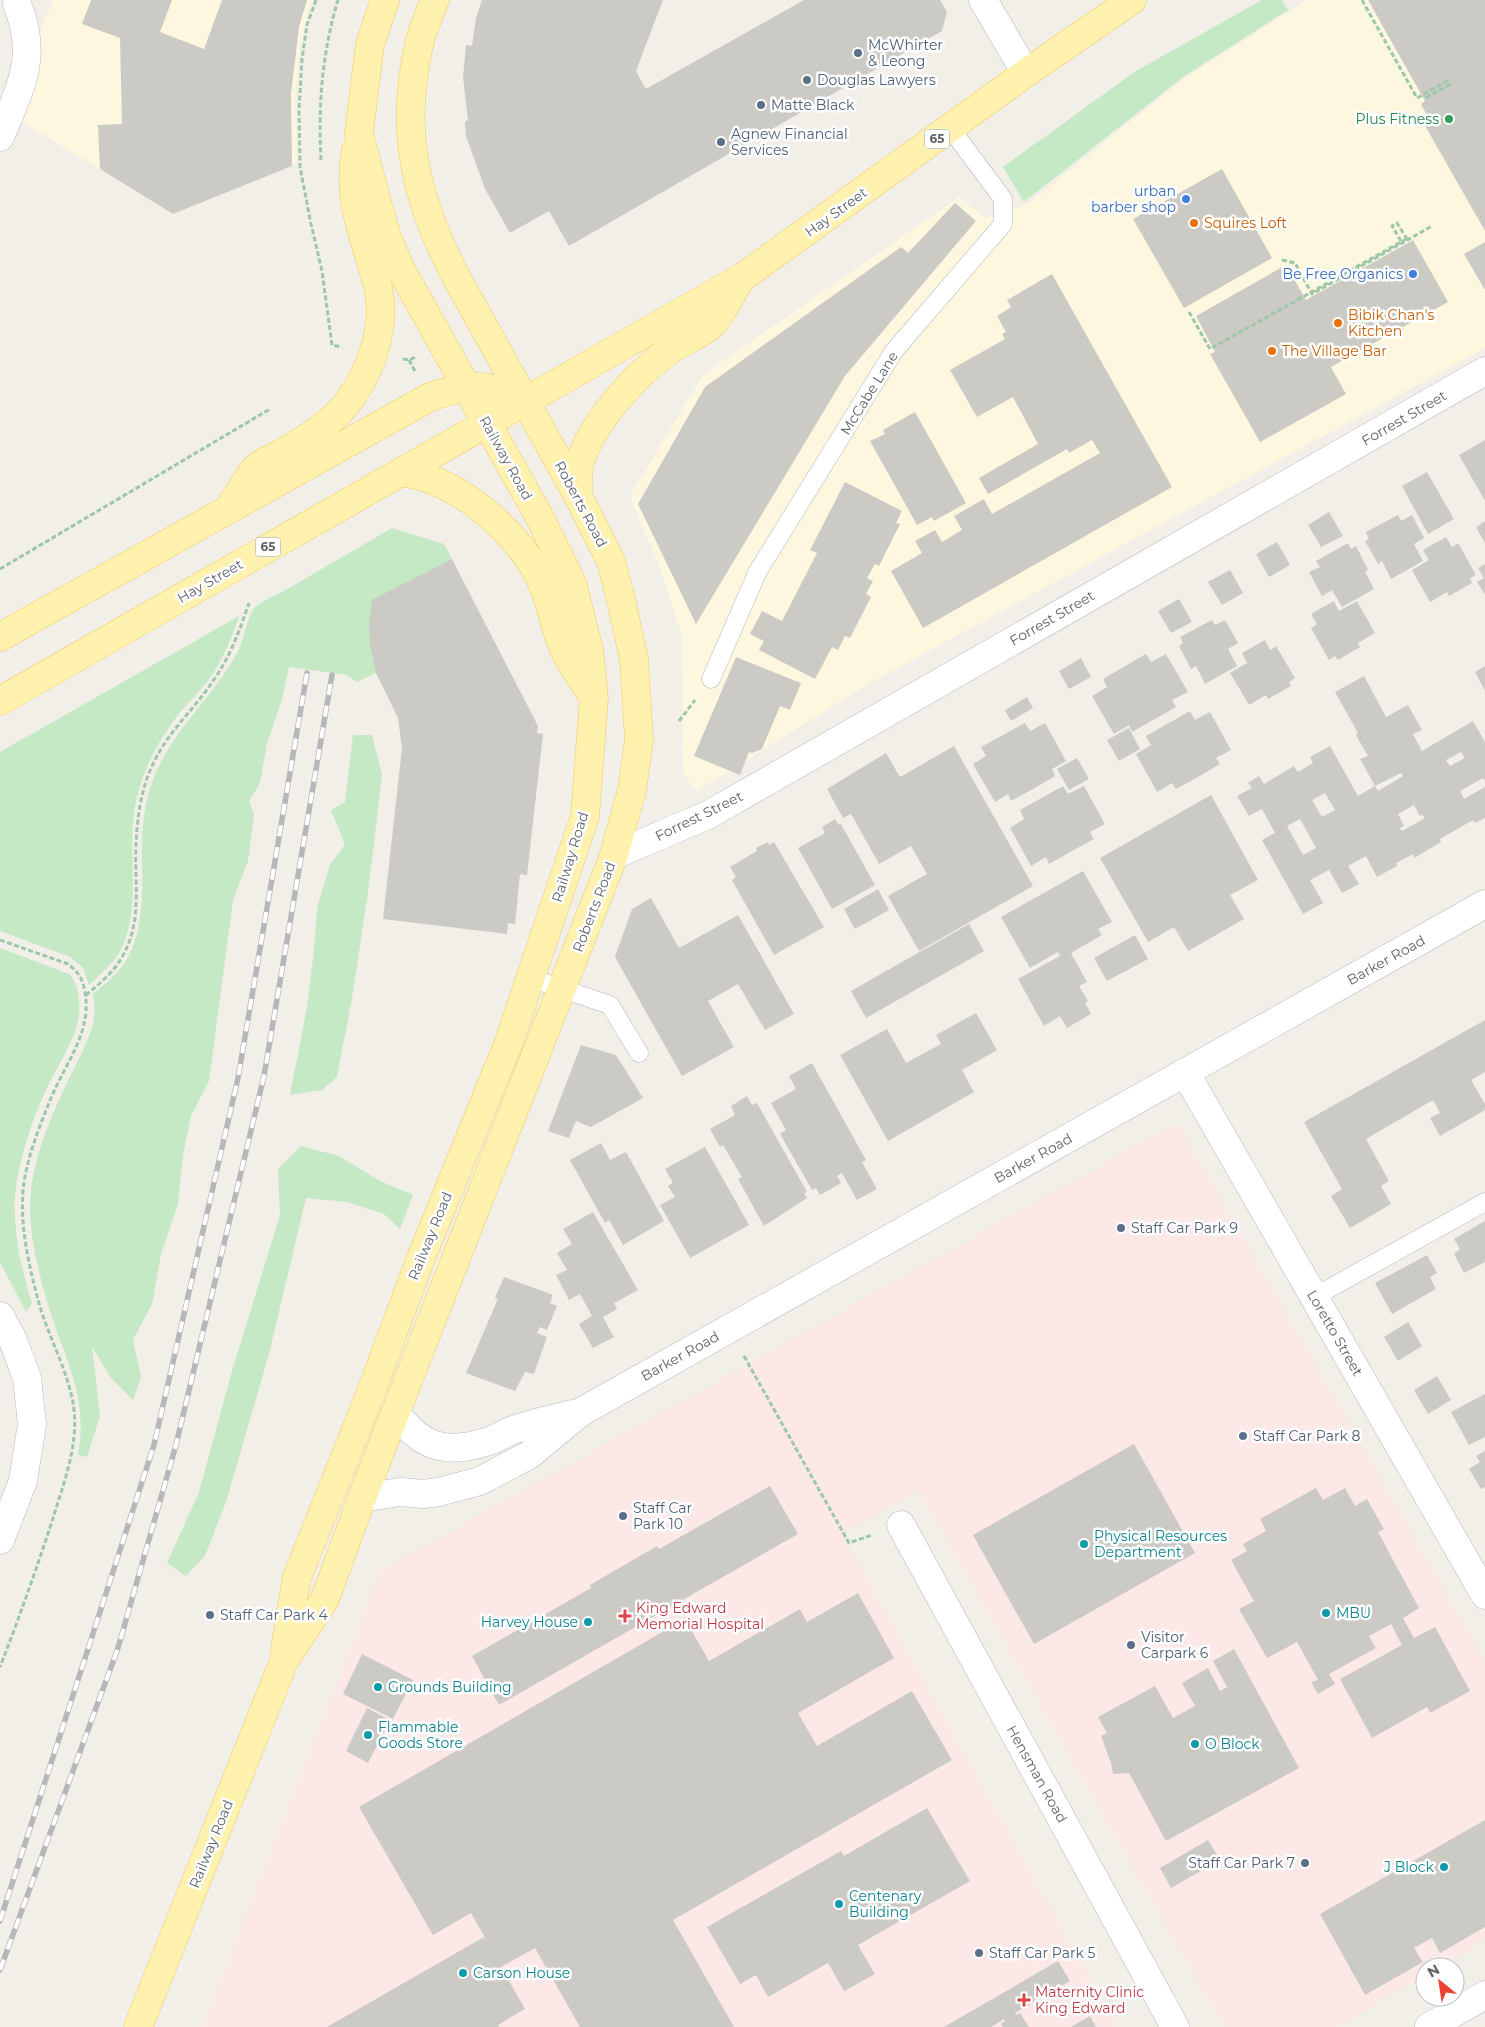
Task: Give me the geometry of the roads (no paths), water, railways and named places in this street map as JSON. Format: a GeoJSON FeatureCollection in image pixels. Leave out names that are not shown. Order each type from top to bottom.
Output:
{"type":"FeatureCollection","features":[{"type":"Feature","properties":{"kind":"main road","name":"Railway Road"},"geometry":{"type":"LineString","coordinates":[[284,1660],[296,1580],[368,1400],[421,1258],[509,1042],[585,816],[594,698],[589,650],[572,583],[540,518],[400,268],[376,199],[359,133],[370,44],[385,0]]}},
{"type":"Feature","properties":{"kind":"main road","name":"Roberts Road"},"geometry":{"type":"LineString","coordinates":[[435,0],[421,38],[411,97],[411,140],[414,165],[428,216],[438,242],[578,496],[611,561],[634,660],[639,740],[632,790],[614,855],[547,1026]]}},
{"type":"Feature","properties":{"kind":"main road","name":"Hay Street"},"geometry":{"type":"LineString","coordinates":[[0,701],[743,277],[951,129],[1026,73],[1132,0]]}},
{"type":"Feature","properties":{"kind":"main road"},"geometry":{"type":"LineString","coordinates":[[228,508],[256,468],[312,436],[348,403],[368,368],[373,353],[380,315],[378,285],[361,232],[353,196],[354,164],[359,133]]}},
{"type":"Feature","properties":{"kind":"main road"},"geometry":{"type":"LineString","coordinates":[[578,496],[580,462],[598,423],[640,377],[670,350],[710,326],[743,277]]}},
{"type":"Feature","properties":{"kind":"main road"},"geometry":{"type":"LineString","coordinates":[[0,637],[228,508],[430,398],[466,386],[479,386],[496,388],[526,401]]}},
{"type":"Feature","properties":{"kind":"main road"},"geometry":{"type":"LineString","coordinates":[[402,472],[434,480],[461,494],[485,512],[509,534],[528,559],[543,584],[563,647],[594,698]]}},
{"type":"Feature","properties":{"kind":"main road","name":"Railway Road"},"geometry":{"type":"LineString","coordinates":[[138,2027],[284,1660],[325,1599],[362,1498],[547,1026]]}},
{"type":"Feature","properties":{"kind":"street"},"geometry":{"type":"LineString","coordinates":[[983,0],[1026,73]]}},
{"type":"Feature","properties":{"kind":"street"},"geometry":{"type":"LineString","coordinates":[[0,137],[23,80],[28,59],[26,24],[15,3]]}},
{"type":"Feature","properties":{"kind":"street","name":"Forrest Street"},"geometry":{"type":"LineString","coordinates":[[614,855],[708,815],[1485,371]]}},
{"type":"Feature","properties":{"kind":"street","name":"Barker Road"},"geometry":{"type":"LineString","coordinates":[[362,1498],[400,1492],[431,1493],[480,1481],[529,1455],[581,1412],[1485,904]]}},
{"type":"Feature","properties":{"kind":"street","name":"Loretto Street"},"geometry":{"type":"LineString","coordinates":[[1185,1072],[1485,1595]]}},
{"type":"Feature","properties":{"kind":"street"},"geometry":{"type":"LineString","coordinates":[[0,1316],[12,1338],[27,1378],[32,1424],[23,1481],[0,1540]]}},
{"type":"Feature","properties":{"kind":"street","name":"Barker Road"},"geometry":{"type":"LineString","coordinates":[[396,1413],[407,1428],[422,1440],[452,1449],[466,1448],[514,1430],[581,1412]]}},
{"type":"Feature","properties":{"kind":"street","name":"Hensman Road"},"geometry":{"type":"LineString","coordinates":[[901,1525],[1175,2026]]}},
{"type":"Feature","properties":{"kind":"street"},"geometry":{"type":"LineString","coordinates":[[1429,2027],[1485,1995]]}},
{"type":"Feature","properties":{"kind":"lane","name":"McCabe Lane"},"geometry":{"type":"LineString","coordinates":[[711,680],[758,571],[894,351],[1003,224],[1003,200],[951,129]]}},
{"type":"Feature","properties":{"kind":"lane"},"geometry":{"type":"LineString","coordinates":[[530,978],[610,1005],[639,1053]]}},
{"type":"Feature","properties":{"kind":"lane"},"geometry":{"type":"LineString","coordinates":[[1314,1297],[1485,1202]]}},
{"type":"Feature","properties":{"kind":"railway"},"geometry":{"type":"LineString","coordinates":[[0,1921],[154,1445],[238,1078],[307,673]]}},
{"type":"Feature","properties":{"kind":"railway"},"geometry":{"type":"LineString","coordinates":[[0,1970],[118,1648],[176,1445],[264,1076],[332,675]]}},
{"type":"Feature","properties":{"kind":"place","name":"McWhirter & Leong"},"geometry":{"type":"Point","coordinates":[858,53]}},
{"type":"Feature","properties":{"kind":"place","name":"Douglas Lawyers"},"geometry":{"type":"Point","coordinates":[807,80]}},
{"type":"Feature","properties":{"kind":"place","name":"Matte Black"},"geometry":{"type":"Point","coordinates":[761,105]}},
{"type":"Feature","properties":{"kind":"place","name":"Plus Fitness"},"geometry":{"type":"Point","coordinates":[1449,119]}},
{"type":"Feature","properties":{"kind":"place","name":"Agnew Financial Services"},"geometry":{"type":"Point","coordinates":[721,142]}},
{"type":"Feature","properties":{"kind":"place","name":"urban barber shop"},"geometry":{"type":"Point","coordinates":[1186,199]}},
{"type":"Feature","properties":{"kind":"place","name":"Squires Loft"},"geometry":{"type":"Point","coordinates":[1194,223]}},
{"type":"Feature","properties":{"kind":"place","name":"Be Free Organics"},"geometry":{"type":"Point","coordinates":[1413,274]}},
{"type":"Feature","properties":{"kind":"place","name":"Bibik Chan's Kitchen"},"geometry":{"type":"Point","coordinates":[1338,323]}},
{"type":"Feature","properties":{"kind":"place","name":"The Village Bar"},"geometry":{"type":"Point","coordinates":[1272,351]}},
{"type":"Feature","properties":{"kind":"place","name":"Staff Car Park 9"},"geometry":{"type":"Point","coordinates":[1121,1228]}},
{"type":"Feature","properties":{"kind":"place","name":"Staff Car Park 8"},"geometry":{"type":"Point","coordinates":[1243,1436]}},
{"type":"Feature","properties":{"kind":"place","name":"Staff Car Park 10"},"geometry":{"type":"Point","coordinates":[623,1516]}},
{"type":"Feature","properties":{"kind":"place","name":"Physical Resources Department"},"geometry":{"type":"Point","coordinates":[1084,1544]}},
{"type":"Feature","properties":{"kind":"place","name":"MBU"},"geometry":{"type":"Point","coordinates":[1326,1613]}},
{"type":"Feature","properties":{"kind":"place","name":"Staff Car Park 4"},"geometry":{"type":"Point","coordinates":[210,1615]}},
{"type":"Feature","properties":{"kind":"place","name":"King Edward Memorial Hospital"},"geometry":{"type":"Point","coordinates":[625,1616]}},
{"type":"Feature","properties":{"kind":"place","name":"Harvey House"},"geometry":{"type":"Point","coordinates":[588,1622]}},
{"type":"Feature","properties":{"kind":"place","name":"Visitor Carpark 6"},"geometry":{"type":"Point","coordinates":[1131,1645]}},
{"type":"Feature","properties":{"kind":"place","name":"Grounds Building"},"geometry":{"type":"Point","coordinates":[378,1687]}},
{"type":"Feature","properties":{"kind":"place","name":"Flammable Goods Store"},"geometry":{"type":"Point","coordinates":[368,1735]}},
{"type":"Feature","properties":{"kind":"place","name":"O Block"},"geometry":{"type":"Point","coordinates":[1195,1744]}},
{"type":"Feature","properties":{"kind":"place","name":"Staff Car Park 7"},"geometry":{"type":"Point","coordinates":[1305,1863]}},
{"type":"Feature","properties":{"kind":"place","name":"J Block"},"geometry":{"type":"Point","coordinates":[1444,1867]}},
{"type":"Feature","properties":{"kind":"place","name":"Centenary Building"},"geometry":{"type":"Point","coordinates":[839,1904]}},
{"type":"Feature","properties":{"kind":"place","name":"Staff Car Park 5"},"geometry":{"type":"Point","coordinates":[979,1953]}},
{"type":"Feature","properties":{"kind":"place","name":"Carson House"},"geometry":{"type":"Point","coordinates":[463,1973]}},
{"type":"Feature","properties":{"kind":"place","name":"Maternity Clinic King Edward"},"geometry":{"type":"Point","coordinates":[1024,2000]}}]}
